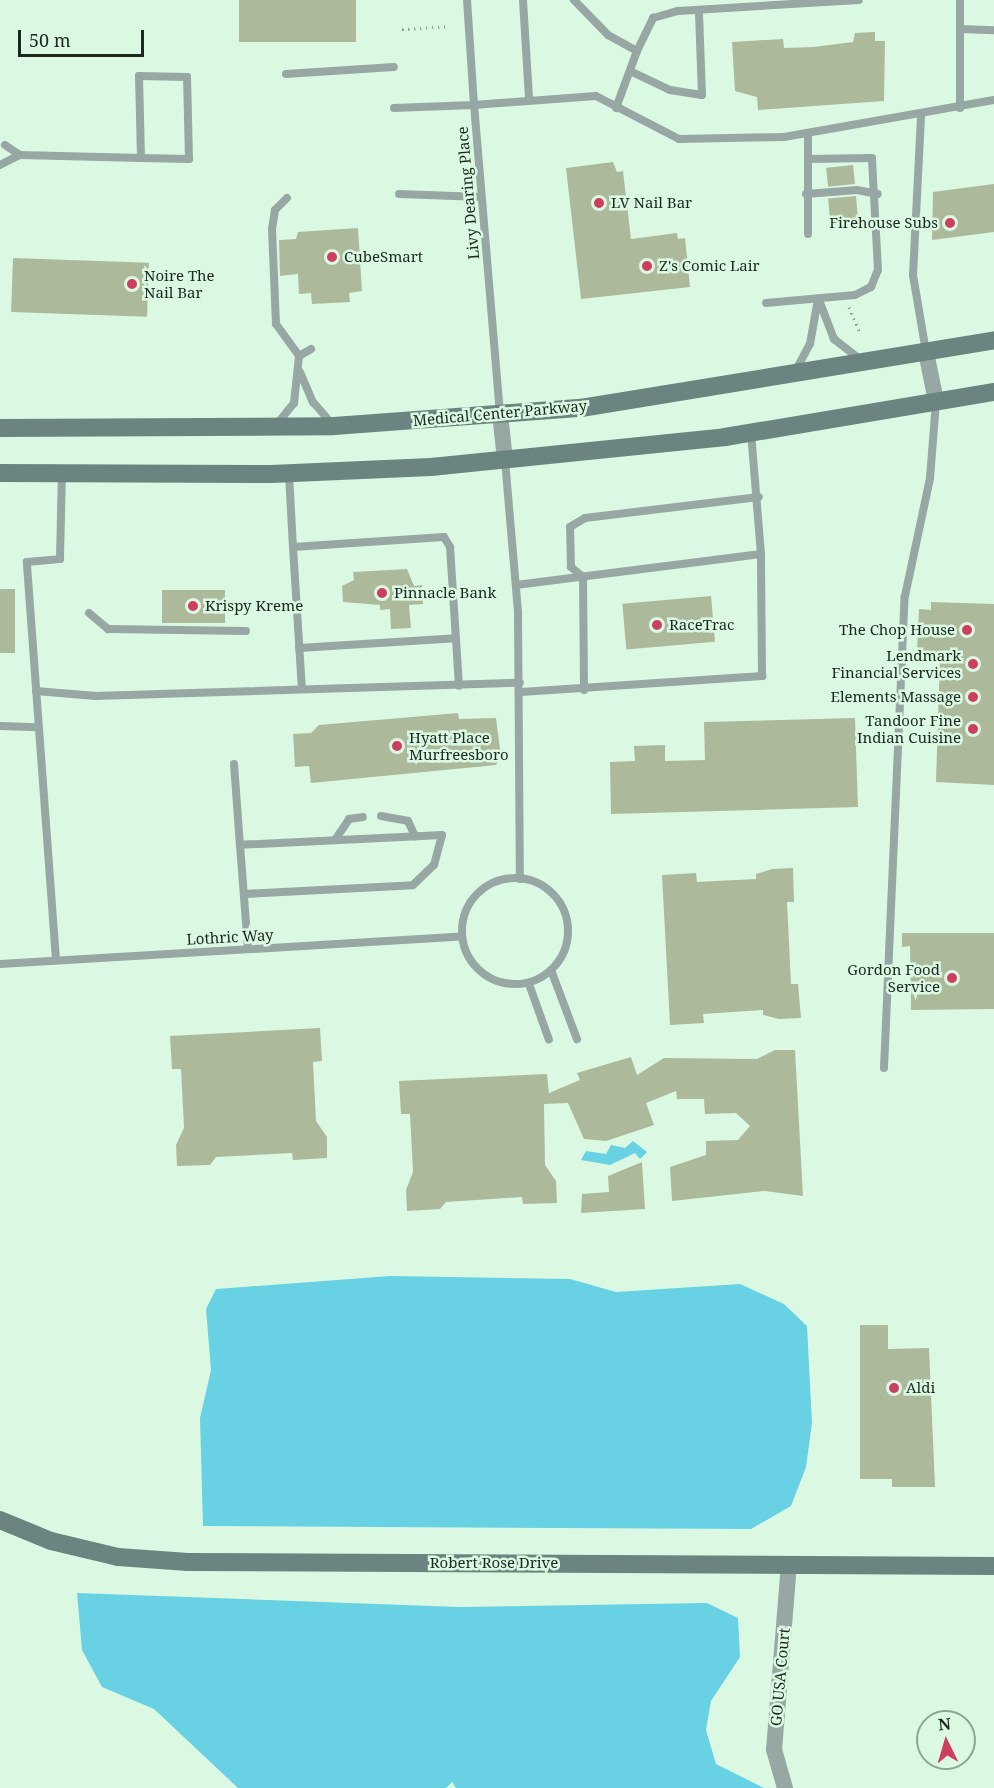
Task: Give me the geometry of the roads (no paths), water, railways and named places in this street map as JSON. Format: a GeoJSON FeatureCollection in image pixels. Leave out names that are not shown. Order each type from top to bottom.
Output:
{"type":"FeatureCollection","features":[{"type":"Feature","properties":{"kind":"main road","name":"Medical Center Parkway"},"geometry":{"type":"LineString","coordinates":[[0,429],[334,426],[500,414],[792,376],[994,340]]}},
{"type":"Feature","properties":{"kind":"main road"},"geometry":{"type":"LineString","coordinates":[[0,473],[289,474],[505,460],[750,433],[994,392]]}},
{"type":"Feature","properties":{"kind":"main road","name":"Robert Rose Drive"},"geometry":{"type":"LineString","coordinates":[[0,1520],[51,1541],[118,1557],[189,1562],[994,1566]]}},
{"type":"Feature","properties":{"kind":"street"},"geometry":{"type":"LineString","coordinates":[[926,352],[936,400]]}},
{"type":"Feature","properties":{"kind":"street"},"geometry":{"type":"LineString","coordinates":[[500,414],[505,460]]}},
{"type":"Feature","properties":{"kind":"street","name":"GO USA Court"},"geometry":{"type":"LineString","coordinates":[[785,1788],[774,1750],[789,1565]]}},
{"type":"Feature","properties":{"kind":"lane"},"geometry":{"type":"LineString","coordinates":[[394,108],[474,105],[467,0]]}},
{"type":"Feature","properties":{"kind":"lane"},"geometry":{"type":"LineString","coordinates":[[523,0],[529,99]]}},
{"type":"Feature","properties":{"kind":"lane"},"geometry":{"type":"LineString","coordinates":[[574,0],[608,35],[637,51]]}},
{"type":"Feature","properties":{"kind":"lane"},"geometry":{"type":"LineString","coordinates":[[616,108],[637,51],[653,18],[699,12],[859,0]]}},
{"type":"Feature","properties":{"kind":"lane"},"geometry":{"type":"LineString","coordinates":[[960,0],[960,108]]}},
{"type":"Feature","properties":{"kind":"lane"},"geometry":{"type":"LineString","coordinates":[[630,71],[670,90],[702,95],[699,12]]}},
{"type":"Feature","properties":{"kind":"lane"},"geometry":{"type":"LineString","coordinates":[[960,30],[994,30]]}},
{"type":"Feature","properties":{"kind":"lane"},"geometry":{"type":"LineString","coordinates":[[286,74],[394,67]]}},
{"type":"Feature","properties":{"kind":"lane"},"geometry":{"type":"LineString","coordinates":[[0,165],[20,155],[141,158],[189,159],[188,77],[139,76],[141,158]]}},
{"type":"Feature","properties":{"kind":"lane","name":"Livy Dearing Place"},"geometry":{"type":"LineString","coordinates":[[500,414],[474,105],[529,99],[596,96],[679,139],[808,134],[921,117],[994,100]]}},
{"type":"Feature","properties":{"kind":"lane"},"geometry":{"type":"LineString","coordinates":[[921,117],[913,275],[926,352]]}},
{"type":"Feature","properties":{"kind":"lane"},"geometry":{"type":"LineString","coordinates":[[808,134],[806,194],[808,234]]}},
{"type":"Feature","properties":{"kind":"lane"},"geometry":{"type":"LineString","coordinates":[[4,145],[20,155]]}},
{"type":"Feature","properties":{"kind":"lane"},"geometry":{"type":"LineString","coordinates":[[766,303],[818,299],[871,287],[878,270],[878,194],[872,158],[808,159]]}},
{"type":"Feature","properties":{"kind":"lane"},"geometry":{"type":"LineString","coordinates":[[806,194],[857,190],[878,194]]}},
{"type":"Feature","properties":{"kind":"lane"},"geometry":{"type":"LineString","coordinates":[[399,194],[482,197]]}},
{"type":"Feature","properties":{"kind":"lane"},"geometry":{"type":"LineString","coordinates":[[275,427],[294,403],[300,372],[299,356],[276,324],[272,229],[275,210],[287,198]]}},
{"type":"Feature","properties":{"kind":"lane"},"geometry":{"type":"LineString","coordinates":[[818,299],[834,339],[864,363]]}},
{"type":"Feature","properties":{"kind":"lane"},"geometry":{"type":"LineString","coordinates":[[792,376],[810,344],[818,299]]}},
{"type":"Feature","properties":{"kind":"lane"},"geometry":{"type":"LineString","coordinates":[[299,356],[311,349]]}},
{"type":"Feature","properties":{"kind":"lane"},"geometry":{"type":"LineString","coordinates":[[300,372],[313,402],[334,426]]}},
{"type":"Feature","properties":{"kind":"lane"},"geometry":{"type":"LineString","coordinates":[[884,1068],[905,596],[930,478],[936,400]]}},
{"type":"Feature","properties":{"kind":"lane"},"geometry":{"type":"LineString","coordinates":[[36,691],[96,696],[459,686],[585,690],[762,676],[759,497],[750,433]]}},
{"type":"Feature","properties":{"kind":"lane"},"geometry":{"type":"LineString","coordinates":[[505,460],[516,585],[520,688],[520,879]]}},
{"type":"Feature","properties":{"kind":"lane"},"geometry":{"type":"LineString","coordinates":[[56,960],[27,562],[60,559],[62,474]]}},
{"type":"Feature","properties":{"kind":"lane"},"geometry":{"type":"LineString","coordinates":[[289,474],[302,689]]}},
{"type":"Feature","properties":{"kind":"lane"},"geometry":{"type":"LineString","coordinates":[[585,690],[583,577],[571,567],[570,527],[585,518],[759,497]]}},
{"type":"Feature","properties":{"kind":"lane"},"geometry":{"type":"LineString","coordinates":[[293,548],[444,537],[450,548],[459,686]]}},
{"type":"Feature","properties":{"kind":"lane"},"geometry":{"type":"LineString","coordinates":[[516,585],[761,554]]}},
{"type":"Feature","properties":{"kind":"lane"},"geometry":{"type":"LineString","coordinates":[[89,613],[108,629],[246,631]]}},
{"type":"Feature","properties":{"kind":"lane"},"geometry":{"type":"LineString","coordinates":[[299,648],[456,639]]}},
{"type":"Feature","properties":{"kind":"lane"},"geometry":{"type":"LineString","coordinates":[[0,726],[38,727]]}},
{"type":"Feature","properties":{"kind":"lane"},"geometry":{"type":"LineString","coordinates":[[234,765],[248,949]]}},
{"type":"Feature","properties":{"kind":"lane"},"geometry":{"type":"LineString","coordinates":[[381,816],[408,821],[416,836]]}},
{"type":"Feature","properties":{"kind":"lane"},"geometry":{"type":"LineString","coordinates":[[335,840],[349,819],[363,817]]}},
{"type":"Feature","properties":{"kind":"lane"},"geometry":{"type":"LineString","coordinates":[[240,845],[442,835],[434,865],[413,885],[244,894]]}},
{"type":"Feature","properties":{"kind":"lane"},"geometry":{"type":"LineString","coordinates":[[520,879],[542,885],[564,910],[567,945],[551,970],[529,984],[493,980],[477,970],[461,937],[468,905],[479,892],[493,883],[520,879]]}},
{"type":"Feature","properties":{"kind":"lane","name":"Lothric Way"},"geometry":{"type":"LineString","coordinates":[[0,963],[461,937]]}},
{"type":"Feature","properties":{"kind":"lane"},"geometry":{"type":"LineString","coordinates":[[551,970],[577,1039]]}},
{"type":"Feature","properties":{"kind":"lane"},"geometry":{"type":"LineString","coordinates":[[529,984],[549,1040]]}},
{"type":"Feature","properties":{"kind":"water"},"geometry":{"type":"Polygon","coordinates":[[[633,1141],[647,1152],[640,1159],[635,1153],[610,1165],[581,1160],[586,1151],[606,1154],[611,1145],[625,1148],[633,1141]]]}},
{"type":"Feature","properties":{"kind":"water"},"geometry":{"type":"Polygon","coordinates":[[[390,1276],[570,1279],[616,1292],[740,1284],[784,1304],[807,1326],[812,1423],[806,1467],[791,1506],[751,1529],[203,1526],[200,1418],[211,1370],[206,1309],[216,1289],[390,1276]]]}},
{"type":"Feature","properties":{"kind":"water"},"geometry":{"type":"Polygon","coordinates":[[[77,1593],[459,1607],[707,1603],[738,1618],[740,1657],[711,1701],[706,1730],[716,1764],[764,1788],[456,1788],[452,1782],[446,1788],[238,1788],[154,1709],[102,1687],[82,1650],[77,1593]]]}},
{"type":"Feature","properties":{"kind":"place","name":"LV Nail Bar"},"geometry":{"type":"Point","coordinates":[599,203]}},
{"type":"Feature","properties":{"kind":"place","name":"Firehouse Subs"},"geometry":{"type":"Point","coordinates":[950,223]}},
{"type":"Feature","properties":{"kind":"place","name":"CubeSmart"},"geometry":{"type":"Point","coordinates":[332,257]}},
{"type":"Feature","properties":{"kind":"place","name":"Z's Comic Lair"},"geometry":{"type":"Point","coordinates":[647,266]}},
{"type":"Feature","properties":{"kind":"place","name":"Noire The Nail Bar"},"geometry":{"type":"Point","coordinates":[132,284]}},
{"type":"Feature","properties":{"kind":"place","name":"Pinnacle Bank"},"geometry":{"type":"Point","coordinates":[382,593]}},
{"type":"Feature","properties":{"kind":"place","name":"Krispy Kreme"},"geometry":{"type":"Point","coordinates":[193,606]}},
{"type":"Feature","properties":{"kind":"place","name":"RaceTrac"},"geometry":{"type":"Point","coordinates":[657,625]}},
{"type":"Feature","properties":{"kind":"place","name":"The Chop House"},"geometry":{"type":"Point","coordinates":[967,630]}},
{"type":"Feature","properties":{"kind":"place","name":"Lendmark Financial Services"},"geometry":{"type":"Point","coordinates":[973,664]}},
{"type":"Feature","properties":{"kind":"place","name":"Elements Massage"},"geometry":{"type":"Point","coordinates":[973,697]}},
{"type":"Feature","properties":{"kind":"place","name":"Tandoor Fine Indian Cuisine"},"geometry":{"type":"Point","coordinates":[973,729]}},
{"type":"Feature","properties":{"kind":"place","name":"Hyatt Place Murfreesboro"},"geometry":{"type":"Point","coordinates":[397,746]}},
{"type":"Feature","properties":{"kind":"place","name":"Gordon Food Service"},"geometry":{"type":"Point","coordinates":[952,978]}},
{"type":"Feature","properties":{"kind":"place","name":"Aldi"},"geometry":{"type":"Point","coordinates":[894,1388]}}]}
